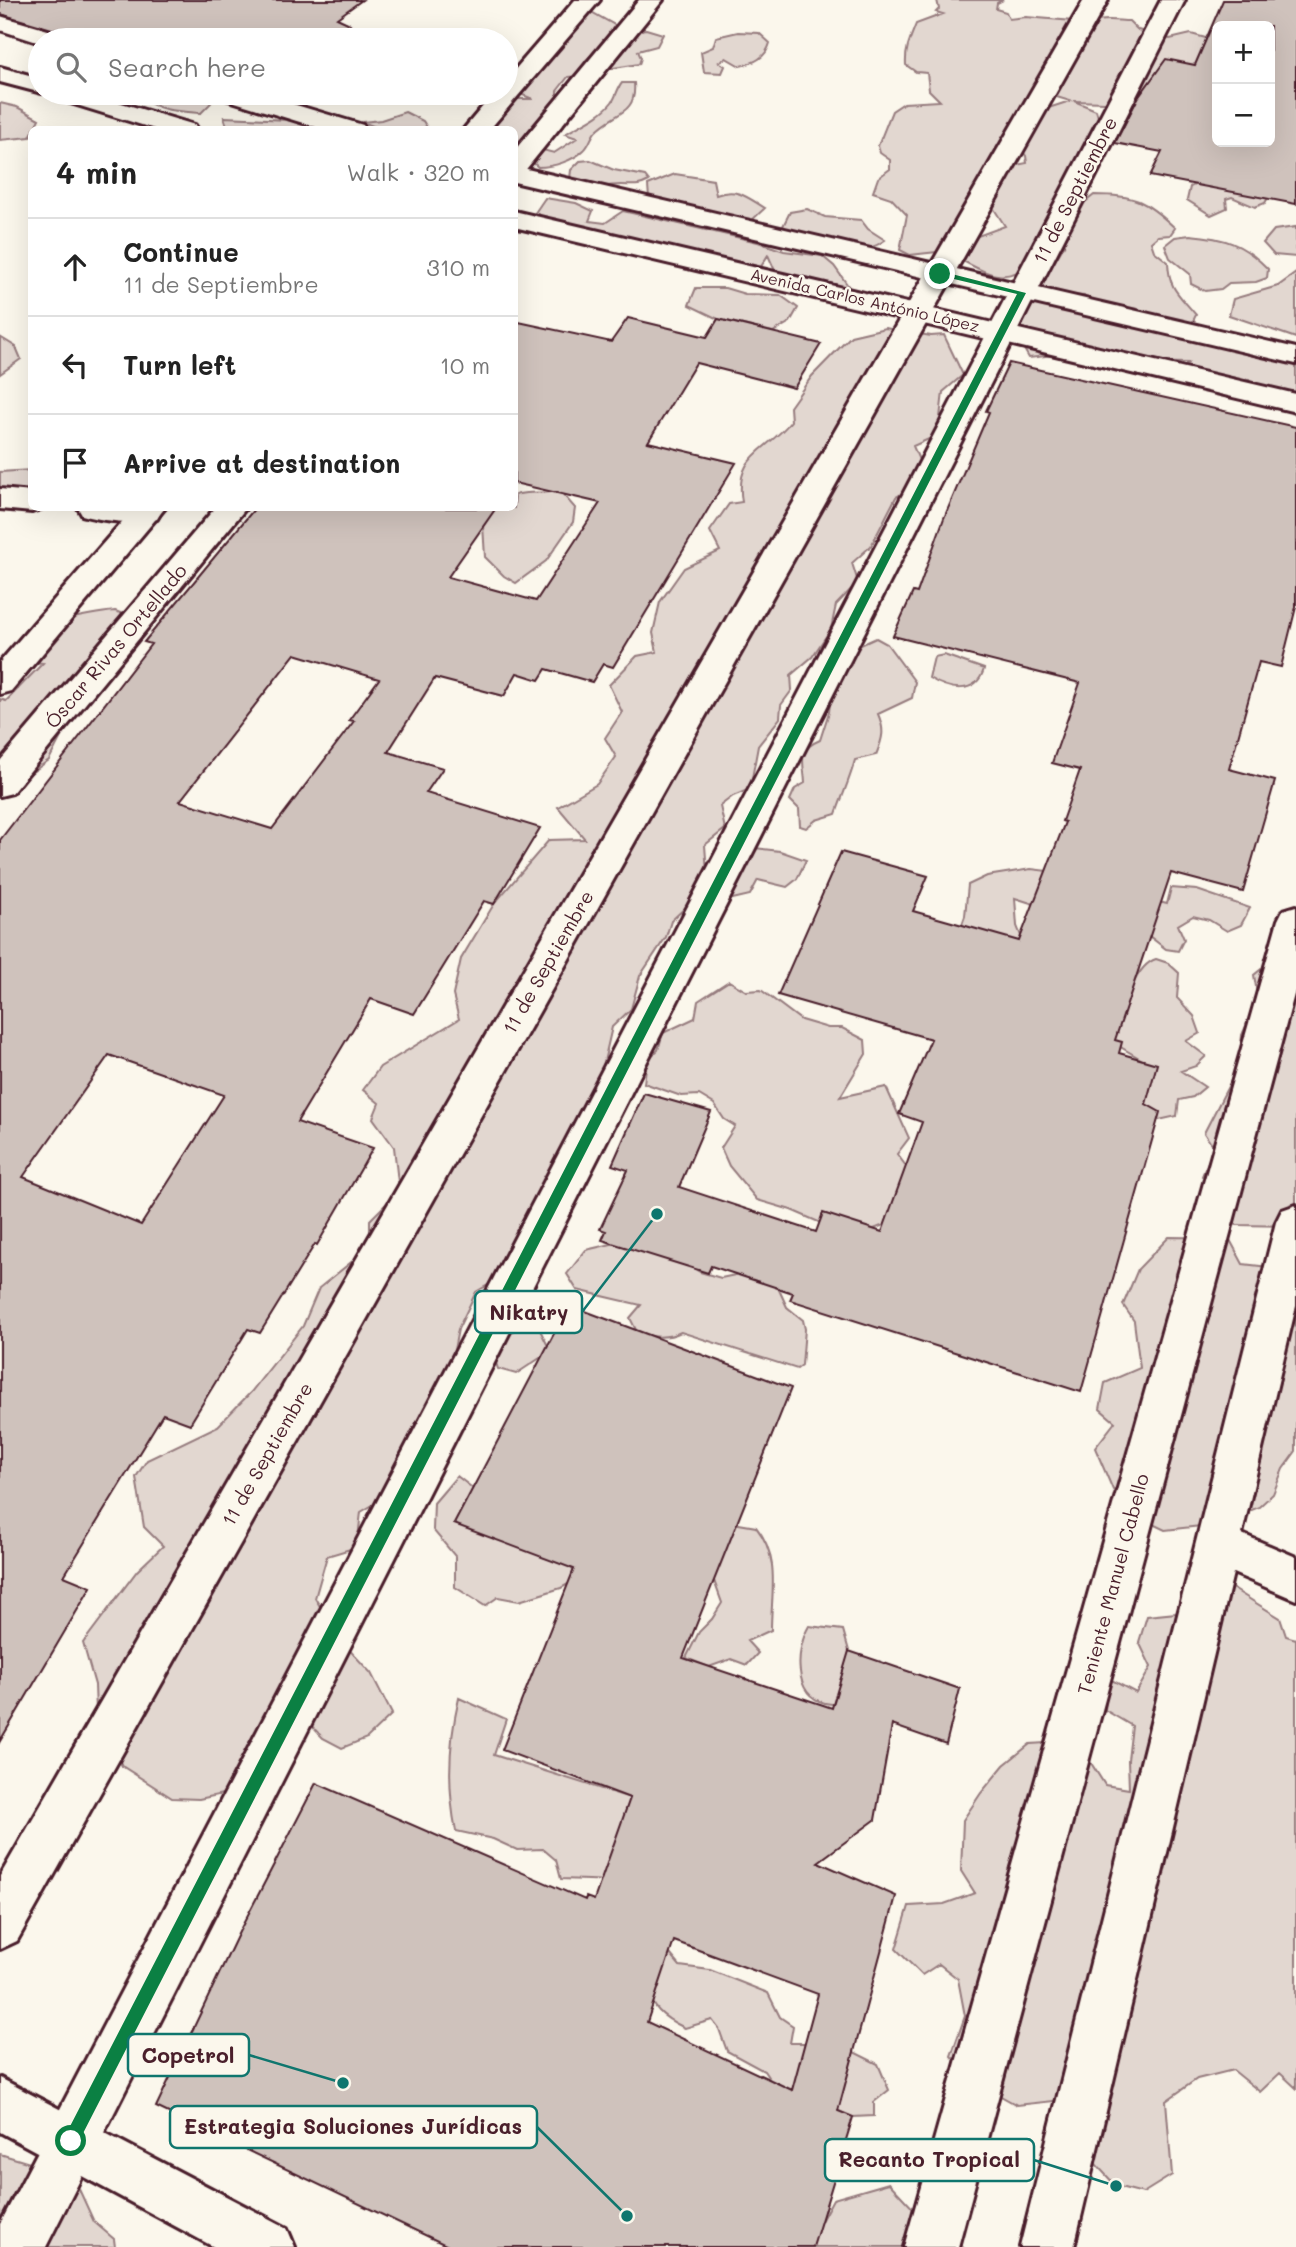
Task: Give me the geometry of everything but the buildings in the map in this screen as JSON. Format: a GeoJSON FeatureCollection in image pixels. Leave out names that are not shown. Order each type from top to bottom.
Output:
{"type":"FeatureCollection","features":[{"type":"Feature","properties":{"kind":"street"},"geometry":{"type":"LineString","coordinates":[[518,81],[588,0]]}},
{"type":"Feature","properties":{"kind":"street"},"geometry":{"type":"LineString","coordinates":[[518,163],[651,0]]}},
{"type":"Feature","properties":{"kind":"street","name":"11 de Septiembre"},"geometry":{"type":"LineString","coordinates":[[0,1924],[1096,0]]}},
{"type":"Feature","properties":{"kind":"street","name":"11 de Septiembre"},"geometry":{"type":"LineString","coordinates":[[17,2247],[1173,0]]}},
{"type":"Feature","properties":{"kind":"street"},"geometry":{"type":"LineString","coordinates":[[0,23],[28,31]]}},
{"type":"Feature","properties":{"kind":"street"},"geometry":{"type":"LineString","coordinates":[[0,74],[28,82]]}},
{"type":"Feature","properties":{"kind":"street"},"geometry":{"type":"LineString","coordinates":[[103,105],[173,126]]}},
{"type":"Feature","properties":{"kind":"street"},"geometry":{"type":"LineString","coordinates":[[271,105],[341,126]]}},
{"type":"Feature","properties":{"kind":"street"},"geometry":{"type":"LineString","coordinates":[[478,126],[497,105]]}},
{"type":"Feature","properties":{"kind":"street"},"geometry":{"type":"LineString","coordinates":[[518,175],[1296,356]]}},
{"type":"Feature","properties":{"kind":"street","name":"Avenida Carlos António López"},"geometry":{"type":"LineString","coordinates":[[518,220],[1296,403]]}},
{"type":"Feature","properties":{"kind":"street"},"geometry":{"type":"LineString","coordinates":[[0,499],[28,502]]}},
{"type":"Feature","properties":{"kind":"street"},"geometry":{"type":"LineString","coordinates":[[0,683],[147,511]]}},
{"type":"Feature","properties":{"kind":"street","name":"Óscar Rivas Ortellado"},"geometry":{"type":"LineString","coordinates":[[0,784],[228,511]]}},
{"type":"Feature","properties":{"kind":"street","name":"Teniente Manuel Cabello"},"geometry":{"type":"LineString","coordinates":[[931,2247],[1296,920]]}},
{"type":"Feature","properties":{"kind":"street"},"geometry":{"type":"LineString","coordinates":[[1047,2247],[1296,1222]]}},
{"type":"Feature","properties":{"kind":"street"},"geometry":{"type":"LineString","coordinates":[[1217,1545],[1296,1579]]}},
{"type":"Feature","properties":{"kind":"street"},"geometry":{"type":"LineString","coordinates":[[0,2104],[268,2247]]}},
{"type":"Feature","properties":{"kind":"shaded area"},"geometry":{"type":"Polygon","coordinates":[[[937,0],[1003,0],[997,3],[996,9],[1006,12],[1009,19],[1026,17],[1073,21],[1074,32],[1030,114],[1070,101],[1050,95],[1065,76],[1071,55],[1085,31],[1095,22],[1103,20],[1129,21],[1138,30],[1170,39],[1191,34],[1212,40],[1212,98],[1178,96],[1165,91],[1135,103],[1074,101],[1096,110],[1103,133],[1103,164],[1068,184],[1063,213],[1038,231],[1039,262],[1009,275],[1001,275],[985,272],[963,261],[959,245],[955,250],[910,255],[900,250],[907,215],[891,198],[873,192],[878,178],[890,169],[890,160],[880,153],[878,146],[892,111],[904,103],[940,101],[929,90],[927,73],[916,72],[906,65],[908,44],[916,24],[943,14],[936,12],[939,9],[937,0]],[[1015,141],[992,183],[1008,180],[1011,166],[1027,163],[1026,156],[1015,141]],[[991,185],[959,243],[1005,226],[994,209],[991,185]]]}},
{"type":"Feature","properties":{"kind":"shaded area"},"geometry":{"type":"Polygon","coordinates":[[[576,9],[593,13],[620,28],[586,60],[579,76],[568,77],[557,91],[557,99],[537,121],[518,150],[518,126],[486,126],[504,105],[518,105],[518,99],[533,99],[518,93],[518,88],[576,9]]]}},
{"type":"Feature","properties":{"kind":"shaded area"},"geometry":{"type":"Polygon","coordinates":[[[646,29],[663,34],[657,46],[638,51],[641,58],[639,64],[594,71],[627,32],[646,29]]]}},
{"type":"Feature","properties":{"kind":"shaded area"},"geometry":{"type":"Polygon","coordinates":[[[738,32],[759,33],[770,43],[766,52],[755,61],[740,66],[726,58],[719,62],[725,66],[722,73],[704,72],[701,52],[713,47],[716,37],[738,32]]]}},
{"type":"Feature","properties":{"kind":"shaded area"},"geometry":{"type":"Polygon","coordinates":[[[622,83],[634,83],[632,101],[623,112],[596,131],[579,154],[550,166],[538,167],[531,161],[543,150],[554,153],[577,138],[565,134],[607,107],[622,83]]]}},
{"type":"Feature","properties":{"kind":"shaded area"},"geometry":{"type":"Polygon","coordinates":[[[0,103],[17,107],[39,119],[36,126],[28,126],[28,137],[0,140],[0,103]]]}},
{"type":"Feature","properties":{"kind":"shaded area"},"geometry":{"type":"Polygon","coordinates":[[[154,105],[209,105],[201,113],[154,105]]]}},
{"type":"Feature","properties":{"kind":"shaded area"},"geometry":{"type":"Polygon","coordinates":[[[405,112],[423,121],[426,126],[373,126],[362,122],[381,120],[405,112]]]}},
{"type":"Feature","properties":{"kind":"shaded area"},"geometry":{"type":"Polygon","coordinates":[[[224,117],[310,121],[328,126],[227,126],[224,117]]]}},
{"type":"Feature","properties":{"kind":"shaded area"},"geometry":{"type":"Polygon","coordinates":[[[590,160],[614,170],[645,176],[649,181],[636,185],[569,188],[571,170],[580,161],[590,160]]]}},
{"type":"Feature","properties":{"kind":"shaded area"},"geometry":{"type":"Polygon","coordinates":[[[675,174],[713,180],[716,195],[737,193],[765,208],[749,223],[649,198],[648,185],[675,174]]]}},
{"type":"Feature","properties":{"kind":"shaded area"},"geometry":{"type":"Polygon","coordinates":[[[1198,183],[1269,196],[1265,203],[1255,207],[1232,197],[1226,199],[1227,208],[1211,215],[1187,200],[1190,187],[1198,183]]]}},
{"type":"Feature","properties":{"kind":"shaded area"},"geometry":{"type":"Polygon","coordinates":[[[1094,195],[1120,196],[1139,201],[1175,228],[1170,235],[1158,236],[1151,242],[1154,251],[1168,262],[1170,279],[1176,291],[1196,315],[1192,323],[1180,326],[1296,355],[1296,403],[1266,396],[1248,379],[1231,388],[1181,376],[1188,363],[1123,362],[1080,352],[1029,358],[1017,337],[1020,300],[1090,305],[1084,296],[1036,293],[1065,244],[1058,224],[1094,195]]]}},
{"type":"Feature","properties":{"kind":"shaded area"},"geometry":{"type":"Polygon","coordinates":[[[545,198],[576,203],[593,211],[589,221],[605,223],[623,211],[758,242],[784,251],[822,256],[834,266],[849,287],[825,291],[779,280],[768,255],[756,275],[528,223],[545,198]]]}},
{"type":"Feature","properties":{"kind":"shaded area"},"geometry":{"type":"Polygon","coordinates":[[[807,209],[825,217],[861,220],[868,229],[885,240],[862,250],[849,250],[783,236],[783,226],[790,212],[807,209]]]}},
{"type":"Feature","properties":{"kind":"shaded area"},"geometry":{"type":"Polygon","coordinates":[[[1296,227],[1296,257],[1274,255],[1263,243],[1274,230],[1296,227]]]}},
{"type":"Feature","properties":{"kind":"shaded area"},"geometry":{"type":"Polygon","coordinates":[[[1190,235],[1223,240],[1250,253],[1268,269],[1267,278],[1256,282],[1229,283],[1221,289],[1205,291],[1191,284],[1190,274],[1170,258],[1165,245],[1175,237],[1190,235]]]}},
{"type":"Feature","properties":{"kind":"shaded area"},"geometry":{"type":"Polygon","coordinates":[[[1296,273],[1296,338],[1229,315],[1233,299],[1278,286],[1296,273]]]}},
{"type":"Feature","properties":{"kind":"shaded area"},"geometry":{"type":"Polygon","coordinates":[[[696,288],[725,288],[745,294],[780,295],[798,308],[790,322],[773,332],[718,319],[689,305],[696,288]]]}},
{"type":"Feature","properties":{"kind":"shaded area"},"geometry":{"type":"Polygon","coordinates":[[[885,328],[931,336],[944,335],[963,375],[943,392],[938,435],[913,446],[919,460],[921,484],[896,497],[871,546],[852,563],[858,582],[836,605],[831,629],[812,657],[791,675],[792,690],[781,705],[780,718],[758,746],[750,789],[733,796],[720,806],[725,829],[705,845],[708,886],[671,921],[666,937],[640,976],[631,1009],[612,1027],[582,1157],[526,1263],[476,1292],[458,1329],[431,1470],[361,1512],[357,1547],[327,1556],[315,1598],[341,1641],[371,1673],[392,1714],[367,1738],[342,1748],[323,1738],[307,1721],[246,1789],[199,1799],[172,1798],[122,1766],[96,1712],[95,1685],[83,1643],[137,1571],[163,1546],[144,1527],[136,1477],[147,1460],[218,1426],[251,1392],[303,1326],[319,1288],[370,1247],[370,1220],[399,1191],[394,1147],[373,1118],[379,1103],[363,1090],[380,1067],[459,1019],[453,995],[461,959],[494,904],[549,840],[585,839],[558,807],[597,784],[616,757],[605,738],[622,712],[609,685],[637,656],[657,652],[653,633],[660,602],[684,568],[720,551],[710,531],[729,504],[742,502],[743,473],[748,463],[791,421],[790,407],[812,376],[851,336],[885,328]]]}},
{"type":"Feature","properties":{"kind":"shaded area"},"geometry":{"type":"Polygon","coordinates":[[[0,337],[16,347],[21,359],[0,374],[0,337]]]}},
{"type":"Feature","properties":{"kind":"shaded area"},"geometry":{"type":"Polygon","coordinates":[[[28,470],[28,499],[0,498],[0,472],[28,470]]]}},
{"type":"Feature","properties":{"kind":"shaded area"},"geometry":{"type":"Polygon","coordinates":[[[560,491],[575,508],[573,522],[546,561],[516,583],[504,576],[485,557],[483,525],[493,511],[518,511],[518,494],[560,491]]]}},
{"type":"Feature","properties":{"kind":"shaded area"},"geometry":{"type":"Polygon","coordinates":[[[115,611],[129,616],[50,722],[63,733],[49,760],[31,773],[7,764],[0,776],[0,699],[6,701],[43,663],[2,659],[27,628],[115,611]]]}},
{"type":"Feature","properties":{"kind":"shaded area"},"geometry":{"type":"Polygon","coordinates":[[[876,638],[887,644],[915,682],[912,698],[878,714],[882,734],[876,755],[855,760],[836,814],[816,820],[806,828],[800,826],[799,809],[790,800],[795,789],[805,783],[804,752],[820,740],[829,712],[833,678],[851,665],[854,648],[876,638]]]}},
{"type":"Feature","properties":{"kind":"shaded area"},"geometry":{"type":"Polygon","coordinates":[[[944,655],[984,669],[980,678],[968,687],[953,688],[929,678],[934,657],[944,655]]]}},
{"type":"Feature","properties":{"kind":"shaded area"},"geometry":{"type":"Polygon","coordinates":[[[746,847],[780,851],[806,860],[797,879],[787,887],[758,880],[750,895],[724,901],[746,847]]]}},
{"type":"Feature","properties":{"kind":"shaded area"},"geometry":{"type":"Polygon","coordinates":[[[1031,869],[1048,871],[1040,906],[1015,898],[1017,926],[1025,946],[960,930],[965,916],[968,885],[987,876],[1031,869]]]}},
{"type":"Feature","properties":{"kind":"shaded area"},"geometry":{"type":"Polygon","coordinates":[[[1171,888],[1197,890],[1250,908],[1241,925],[1227,931],[1209,920],[1193,916],[1178,925],[1184,939],[1178,951],[1166,949],[1149,936],[1151,900],[1167,904],[1171,888]]]}},
{"type":"Feature","properties":{"kind":"shaded area"},"geometry":{"type":"Polygon","coordinates":[[[1276,957],[1296,958],[1296,1226],[1237,1225],[1217,1220],[1227,1195],[1202,1176],[1214,1148],[1204,1133],[1239,1065],[1242,1035],[1258,999],[1254,975],[1276,957]]]}},
{"type":"Feature","properties":{"kind":"shaded area"},"geometry":{"type":"Polygon","coordinates":[[[1156,959],[1168,963],[1179,973],[1177,998],[1194,1016],[1200,1033],[1186,1041],[1206,1056],[1196,1066],[1181,1071],[1205,1087],[1193,1097],[1179,1100],[1177,1116],[1159,1120],[1145,1116],[1146,1062],[1112,1042],[1134,983],[1140,972],[1156,959]]]}},
{"type":"Feature","properties":{"kind":"shaded area"},"geometry":{"type":"Polygon","coordinates":[[[729,981],[746,991],[761,990],[801,1020],[828,1028],[842,1028],[865,1040],[866,1054],[840,1097],[886,1087],[909,1138],[897,1154],[915,1178],[889,1223],[874,1229],[821,1223],[757,1200],[729,1166],[721,1148],[735,1126],[724,1119],[714,1104],[699,1095],[681,1096],[644,1083],[647,1060],[658,1050],[663,1033],[695,1018],[698,1001],[729,981]]]}},
{"type":"Feature","properties":{"kind":"shaded area"},"geometry":{"type":"Polygon","coordinates":[[[1169,1237],[1229,1238],[1243,1264],[1296,1270],[1296,1451],[1283,1469],[1273,1494],[1259,1507],[1219,1524],[1165,1530],[1138,1517],[1113,1490],[1095,1448],[1115,1422],[1100,1409],[1105,1383],[1140,1368],[1134,1321],[1123,1305],[1138,1269],[1169,1237]]]}},
{"type":"Feature","properties":{"kind":"shaded area"},"geometry":{"type":"Polygon","coordinates":[[[620,1242],[679,1259],[700,1272],[721,1278],[769,1268],[787,1307],[803,1320],[805,1329],[802,1365],[797,1369],[681,1332],[660,1337],[638,1334],[630,1318],[641,1305],[577,1290],[567,1274],[586,1250],[620,1242]]]}},
{"type":"Feature","properties":{"kind":"shaded area"},"geometry":{"type":"Polygon","coordinates":[[[501,1305],[540,1330],[555,1360],[543,1356],[516,1374],[498,1369],[494,1357],[501,1305]]]}},
{"type":"Feature","properties":{"kind":"shaded area"},"geometry":{"type":"Polygon","coordinates":[[[457,1476],[520,1525],[542,1557],[566,1564],[581,1577],[561,1588],[519,1601],[498,1597],[485,1606],[455,1587],[455,1556],[433,1530],[434,1503],[457,1476]]]}},
{"type":"Feature","properties":{"kind":"shaded area"},"geometry":{"type":"Polygon","coordinates":[[[733,1523],[756,1527],[769,1551],[773,1576],[771,1630],[747,1641],[758,1653],[747,1665],[731,1659],[709,1667],[686,1658],[699,1632],[712,1619],[722,1603],[712,1575],[733,1523]]]}},
{"type":"Feature","properties":{"kind":"shaded area"},"geometry":{"type":"Polygon","coordinates":[[[1222,1582],[1280,1618],[1286,1636],[1296,1639],[1296,2088],[1280,2073],[1260,2092],[1233,2070],[1197,2079],[1166,2101],[1172,2175],[1143,2193],[1116,2186],[1093,2161],[1063,2100],[1017,2105],[972,2080],[951,2056],[965,2016],[958,1979],[939,1964],[922,1975],[896,1949],[909,1906],[944,1904],[975,1893],[961,1871],[963,1820],[1004,1765],[1030,1744],[1077,1741],[1105,1785],[1129,1789],[1128,1760],[1132,1726],[1105,1710],[1108,1678],[1136,1693],[1151,1667],[1139,1642],[1147,1616],[1176,1613],[1186,1597],[1222,1582]]]}},
{"type":"Feature","properties":{"kind":"shaded area"},"geometry":{"type":"Polygon","coordinates":[[[809,1626],[843,1630],[849,1651],[854,1704],[825,1703],[807,1691],[802,1681],[800,1658],[801,1646],[809,1626]]]}},
{"type":"Feature","properties":{"kind":"shaded area"},"geometry":{"type":"Polygon","coordinates":[[[459,1698],[506,1719],[494,1755],[630,1798],[615,1881],[561,1879],[556,1860],[543,1849],[517,1850],[493,1839],[456,1831],[450,1764],[459,1698]]]}},
{"type":"Feature","properties":{"kind":"shaded area"},"geometry":{"type":"Polygon","coordinates":[[[670,1954],[680,1966],[710,1970],[768,1993],[780,2017],[793,2026],[790,2043],[805,2043],[803,2053],[852,2051],[878,2064],[889,2090],[874,2102],[874,2116],[853,2117],[772,2083],[764,2071],[727,2051],[719,2029],[712,2020],[685,2028],[671,2021],[659,2011],[650,1991],[656,1971],[670,1954]]]}},
{"type":"Feature","properties":{"kind":"shaded area"},"geometry":{"type":"Polygon","coordinates":[[[0,2154],[73,2176],[94,2222],[114,2239],[115,2247],[0,2247],[0,2154]]]}},
{"type":"Feature","properties":{"kind":"shaded area"},"geometry":{"type":"Polygon","coordinates":[[[889,2183],[933,2230],[959,2240],[963,2247],[807,2247],[833,2199],[889,2183]]]}},
{"type":"Feature","properties":{"kind":"place","name":"Nikatry"},"geometry":{"type":"Point","coordinates":[657,1214]}},
{"type":"Feature","properties":{"kind":"place","name":"Copetrol"},"geometry":{"type":"Point","coordinates":[343,2083]}},
{"type":"Feature","properties":{"kind":"place","name":"Recanto Tropical"},"geometry":{"type":"Point","coordinates":[1116,2186]}},
{"type":"Feature","properties":{"kind":"place","name":"Estrategia Soluciones Jurídicas"},"geometry":{"type":"Point","coordinates":[627,2216]}},
{"type":"Feature","properties":{"kind":"route"},"geometry":{"type":"LineString","coordinates":[[71,2141],[1022,293],[940,274]]}}]}
